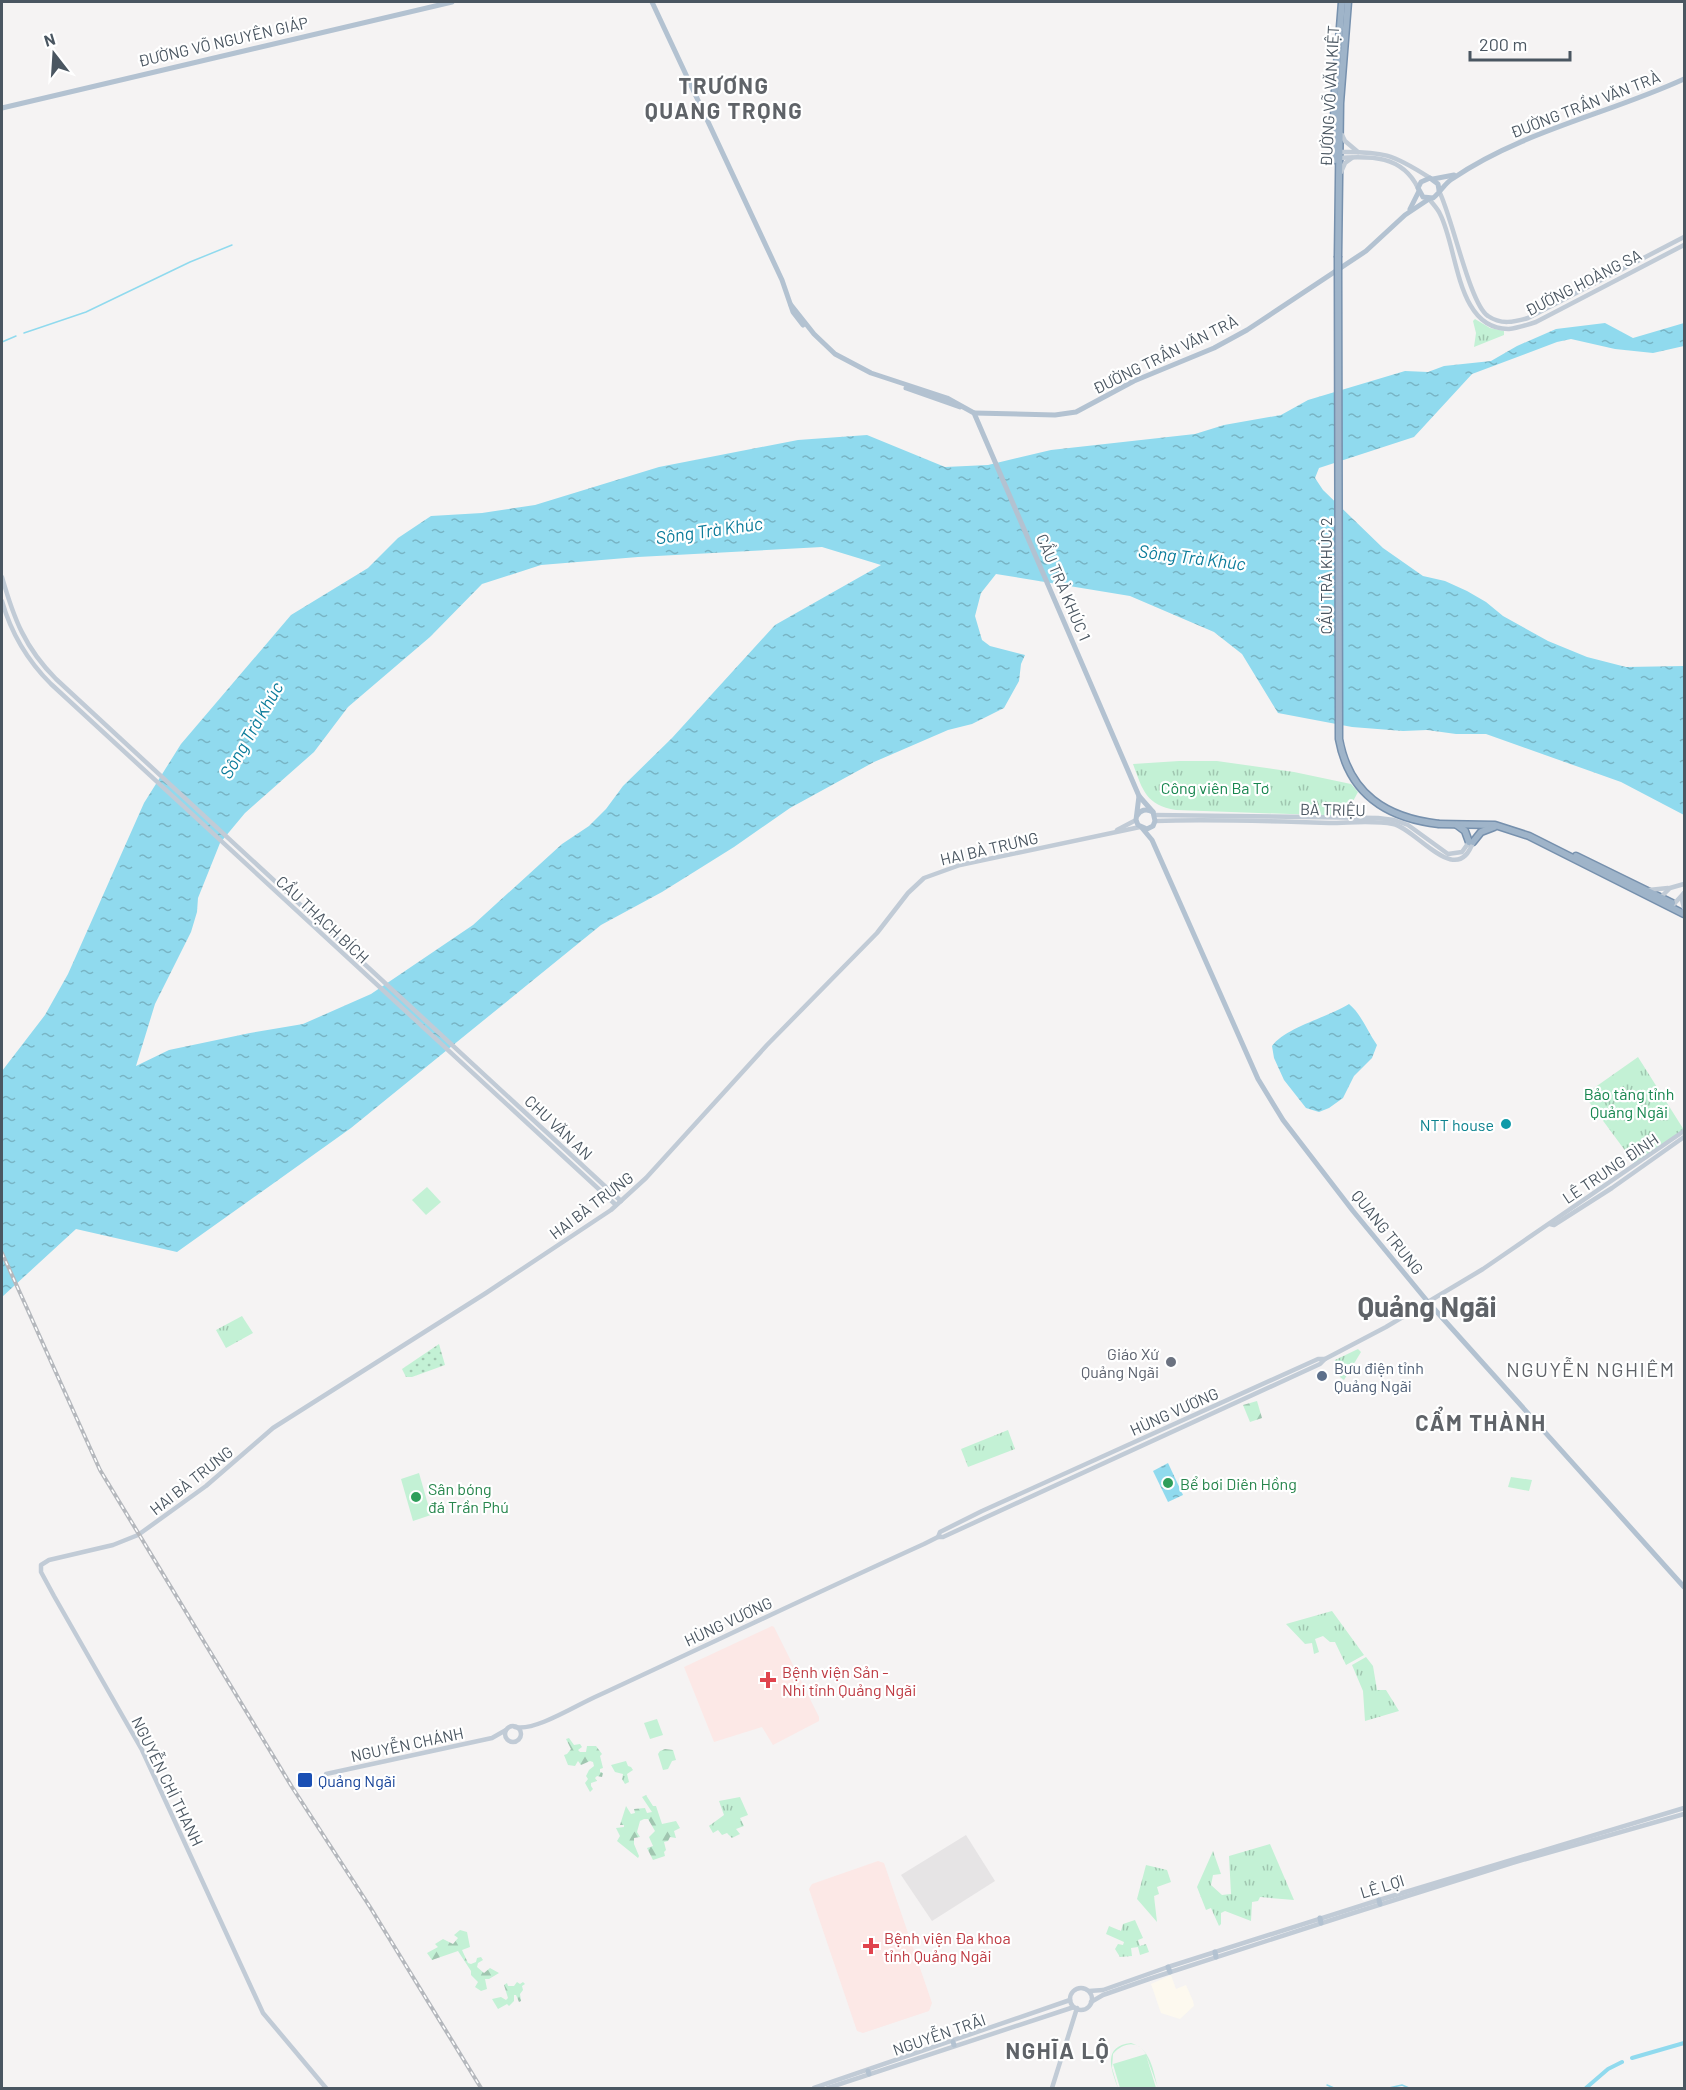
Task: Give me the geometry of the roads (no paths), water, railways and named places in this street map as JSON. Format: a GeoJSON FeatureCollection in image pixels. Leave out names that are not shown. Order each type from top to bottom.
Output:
{"type":"FeatureCollection","features":[{"type":"Feature","properties":{"kind":"highway","name":"ĐƯỜNG VÕ VĂN KIỆT"},"geometry":{"type":"LineString","coordinates":[[1338,256],[1334,102],[1342,2]]}},
{"type":"Feature","properties":{"kind":"highway","name":"ĐƯỜNG VÕ VĂN KIỆT"},"geometry":{"type":"LineString","coordinates":[[1337,155],[1347,2]]}},
{"type":"Feature","properties":{"kind":"highway","name":"CẦU TRÀ KHÚC 2"},"geometry":{"type":"LineString","coordinates":[[1338,256],[1338,726],[1340,745],[1349,772],[1374,801],[1403,817],[1467,828]]}},
{"type":"Feature","properties":{"kind":"highway"},"geometry":{"type":"LineString","coordinates":[[1467,828],[1486,822],[1525,831],[1647,890],[1660,899]]}},
{"type":"Feature","properties":{"kind":"highway"},"geometry":{"type":"LineString","coordinates":[[1467,828],[1486,822]]}},
{"type":"Feature","properties":{"kind":"highway"},"geometry":{"type":"LineString","coordinates":[[1478,825],[1499,826],[1528,836],[1684,911]]}},
{"type":"Feature","properties":{"kind":"highway"},"geometry":{"type":"LineString","coordinates":[[1467,828],[1471,842],[1481,832],[1499,826]]}},
{"type":"Feature","properties":{"kind":"main road","name":"ĐƯỜNG VÕ NGUYÊN GIÁP"},"geometry":{"type":"LineString","coordinates":[[2,108],[452,2]]}},
{"type":"Feature","properties":{"kind":"main road"},"geometry":{"type":"LineString","coordinates":[[652,2],[782,280],[791,305],[814,334],[835,354],[871,373],[947,398],[974,412]]}},
{"type":"Feature","properties":{"kind":"main road","name":"ĐƯỜNG TRẦN VĂN TRÀ"},"geometry":{"type":"LineString","coordinates":[[1439,190],[1464,171],[1516,144],[1553,128],[1627,104],[1684,79]]}},
{"type":"Feature","properties":{"kind":"main road"},"geometry":{"type":"LineString","coordinates":[[1340,117],[1342,137],[1358,152]]}},
{"type":"Feature","properties":{"kind":"main road"},"geometry":{"type":"LineString","coordinates":[[1358,152],[1389,155],[1400,159],[1432,179],[1438,184],[1439,190],[1436,196],[1429,199],[1423,197],[1410,174],[1395,163],[1376,158],[1337,155],[1358,152]]}},
{"type":"Feature","properties":{"kind":"main road"},"geometry":{"type":"LineString","coordinates":[[1337,192],[1343,167],[1354,157]]}},
{"type":"Feature","properties":{"kind":"main road","name":"ĐƯỜNG TRẦN VĂN TRÀ"},"geometry":{"type":"LineString","coordinates":[[1432,179],[1464,171]]}},
{"type":"Feature","properties":{"kind":"main road"},"geometry":{"type":"LineString","coordinates":[[1418,190],[1424,180],[1432,179]]}},
{"type":"Feature","properties":{"kind":"main road","name":"ĐƯỜNG TRẦN VĂN TRÀ"},"geometry":{"type":"LineString","coordinates":[[1405,215],[1413,204],[1418,190]]}},
{"type":"Feature","properties":{"kind":"main road","name":"ĐƯỜNG HOÀNG SA"},"geometry":{"type":"LineString","coordinates":[[1439,190],[1447,206],[1479,308],[1487,316],[1505,322],[1528,318],[1684,237]]}},
{"type":"Feature","properties":{"kind":"main road","name":"ĐƯỜNG TRẦN VĂN TRÀ"},"geometry":{"type":"LineString","coordinates":[[974,412],[1056,416],[1081,410],[1134,381],[1214,348],[1247,330],[1366,251],[1405,215],[1429,199]]}},
{"type":"Feature","properties":{"kind":"main road","name":"ĐƯỜNG HOÀNG SA"},"geometry":{"type":"LineString","coordinates":[[1429,199],[1441,215],[1467,302],[1474,313],[1490,326],[1508,329],[1536,322],[1684,245]]}},
{"type":"Feature","properties":{"kind":"main road"},"geometry":{"type":"LineString","coordinates":[[1457,266],[1464,264]]}},
{"type":"Feature","properties":{"kind":"main road"},"geometry":{"type":"LineString","coordinates":[[1610,274],[1613,281]]}},
{"type":"Feature","properties":{"kind":"main road","name":"CẦU TRÀ KHÚC 1"},"geometry":{"type":"LineString","coordinates":[[974,412],[1139,796]]}},
{"type":"Feature","properties":{"kind":"main road","name":"CẦU THẠCH BÍCH"},"geometry":{"type":"LineString","coordinates":[[2,577],[16,623],[38,658],[56,679],[480,1071]]}},
{"type":"Feature","properties":{"kind":"main road","name":"CẦU THẠCH BÍCH"},"geometry":{"type":"LineString","coordinates":[[2,601],[16,639],[41,674],[476,1076]]}},
{"type":"Feature","properties":{"kind":"main road"},"geometry":{"type":"LineString","coordinates":[[1137,818],[1139,796]]}},
{"type":"Feature","properties":{"kind":"main road"},"geometry":{"type":"LineString","coordinates":[[1139,796],[1154,818],[1152,840]]}},
{"type":"Feature","properties":{"kind":"main road"},"geometry":{"type":"LineString","coordinates":[[1137,818],[1144,810],[1154,818]]}},
{"type":"Feature","properties":{"kind":"main road","name":"QUANG TRUNG"},"geometry":{"type":"LineString","coordinates":[[1137,818],[1141,828],[1152,840],[1265,1093],[1353,1211],[1428,1302],[1684,1587]]}},
{"type":"Feature","properties":{"kind":"main road","name":"HAI BÀ TRƯNG"},"geometry":{"type":"LineString","coordinates":[[1112,832],[1137,818]]}},
{"type":"Feature","properties":{"kind":"main road"},"geometry":{"type":"LineString","coordinates":[[1141,828],[1148,829],[1154,818]]}},
{"type":"Feature","properties":{"kind":"main road","name":"BÀ TRIỆU"},"geometry":{"type":"LineString","coordinates":[[1154,818],[1282,818],[1393,824],[1411,832],[1439,856],[1450,860],[1464,856],[1471,842]]}},
{"type":"Feature","properties":{"kind":"main road","name":"HAI BÀ TRƯNG"},"geometry":{"type":"LineString","coordinates":[[41,1565],[49,1560],[113,1545],[138,1535],[207,1486],[273,1428],[560,1246],[616,1205],[646,1178],[767,1045],[877,933],[916,884],[936,872],[960,865],[1112,832],[1141,828]]}},
{"type":"Feature","properties":{"kind":"main road"},"geometry":{"type":"LineString","coordinates":[[1647,890],[1655,891],[1684,884]]}},
{"type":"Feature","properties":{"kind":"main road"},"geometry":{"type":"LineString","coordinates":[[1660,899],[1670,888]]}},
{"type":"Feature","properties":{"kind":"main road"},"geometry":{"type":"LineString","coordinates":[[1673,905],[1684,893]]}},
{"type":"Feature","properties":{"kind":"main road"},"geometry":{"type":"LineString","coordinates":[[1684,893],[1682,900],[1684,911]]}},
{"type":"Feature","properties":{"kind":"main road","name":"CHU VĂN AN"},"geometry":{"type":"LineString","coordinates":[[480,1071],[621,1201]]}},
{"type":"Feature","properties":{"kind":"main road","name":"CHU VĂN AN"},"geometry":{"type":"LineString","coordinates":[[476,1076],[616,1205]]}},
{"type":"Feature","properties":{"kind":"main road","name":"LÊ TRUNG ĐÌNH"},"geometry":{"type":"LineString","coordinates":[[1662,1150],[1684,1131]]}},
{"type":"Feature","properties":{"kind":"main road","name":"LÊ TRUNG ĐÌNH"},"geometry":{"type":"LineString","coordinates":[[1428,1302],[1483,1269],[1554,1219],[1574,1210],[1684,1137]]}},
{"type":"Feature","properties":{"kind":"main road","name":"HÙNG VƯƠNG"},"geometry":{"type":"LineString","coordinates":[[528,1727],[938,1537],[940,1532],[1170,1433],[1318,1359],[1324,1359],[1371,1336],[1428,1302]]}},
{"type":"Feature","properties":{"kind":"main road","name":"HÙNG VƯƠNG"},"geometry":{"type":"LineString","coordinates":[[1087,1468],[1168,1427],[1257,1390]]}},
{"type":"Feature","properties":{"kind":"main road"},"geometry":{"type":"LineString","coordinates":[[1168,1427],[1170,1433]]}},
{"type":"Feature","properties":{"kind":"main road","name":"NGUYỄN CHÍ THANH"},"geometry":{"type":"LineString","coordinates":[[41,1565],[41,1572],[54,1596],[142,1750],[263,2013],[326,2088]]}},
{"type":"Feature","properties":{"kind":"main road"},"geometry":{"type":"LineString","coordinates":[[515,1726],[521,1735]]}},
{"type":"Feature","properties":{"kind":"main road"},"geometry":{"type":"LineString","coordinates":[[492,1738],[510,1727],[528,1727]]}},
{"type":"Feature","properties":{"kind":"main road"},"geometry":{"type":"LineString","coordinates":[[492,1738],[514,1742],[528,1727]]}},
{"type":"Feature","properties":{"kind":"main road"},"geometry":{"type":"LineString","coordinates":[[506,1730],[506,1740]]}},
{"type":"Feature","properties":{"kind":"main road","name":"NGUYỄN CHÁNH"},"geometry":{"type":"LineString","coordinates":[[326,1774],[492,1738]]}},
{"type":"Feature","properties":{"kind":"main road","name":"LÊ LỢI"},"geometry":{"type":"LineString","coordinates":[[1655,1820],[1684,1808]]}},
{"type":"Feature","properties":{"kind":"main road","name":"LÊ LỢI"},"geometry":{"type":"LineString","coordinates":[[1089,1991],[1103,1990],[1559,1847],[1684,1814]]}},
{"type":"Feature","properties":{"kind":"main road","name":"LÊ LỢI"},"geometry":{"type":"LineString","coordinates":[[1091,2002],[1169,1969]]}},
{"type":"Feature","properties":{"kind":"main road"},"geometry":{"type":"LineString","coordinates":[[1084,1988],[1089,1991],[1091,2002],[1086,2008],[1075,2007],[1070,2000],[1072,1992],[1084,1988]]}},
{"type":"Feature","properties":{"kind":"main road","name":"NGUYỄN TRÃI"},"geometry":{"type":"LineString","coordinates":[[953,2044],[1070,2000]]}},
{"type":"Feature","properties":{"kind":"main road"},"geometry":{"type":"LineString","coordinates":[[1052,2088],[1075,2007]]}},
{"type":"Feature","properties":{"kind":"main road","name":"NGUYỄN TRÃI"},"geometry":{"type":"LineString","coordinates":[[814,2088],[1075,2007]]}},
{"type":"Feature","properties":{"kind":"main road","name":"NGUYỄN TRÃI"},"geometry":{"type":"LineString","coordinates":[[828,2088],[869,2072]]}},
{"type":"Feature","properties":{"kind":"water","name":"Sông Trà Khúc"},"geometry":{"type":"Polygon","coordinates":[[[1605,323],[1633,338],[1684,323],[1684,346],[1653,353],[1615,349],[1571,339],[1557,342],[1472,374],[1414,437],[1319,468],[1315,478],[1323,490],[1383,548],[1423,576],[1445,581],[1467,591],[1486,602],[1503,616],[1548,641],[1587,657],[1626,667],[1684,666],[1684,815],[1621,782],[1486,734],[1352,727],[1278,713],[1242,654],[1214,632],[1130,596],[996,574],[981,593],[975,616],[982,640],[990,646],[1025,655],[1021,664],[1019,681],[1004,708],[972,724],[948,730],[874,762],[790,808],[734,847],[662,892],[601,925],[351,1128],[177,1252],[76,1229],[2,1297],[2,1071],[45,1015],[68,974],[144,803],[181,744],[291,615],[368,568],[398,538],[431,516],[482,513],[535,505],[659,467],[798,440],[867,435],[945,467],[988,465],[1051,450],[1195,434],[1224,425],[1281,415],[1308,400],[1405,371],[1428,372],[1444,366],[1491,361],[1517,346],[1556,329],[1605,323]],[[822,547],[541,565],[482,584],[430,637],[348,707],[314,752],[245,813],[220,843],[198,898],[197,912],[191,932],[155,1004],[136,1066],[169,1050],[303,1024],[371,994],[473,925],[562,844],[589,826],[606,809],[623,786],[672,738],[775,625],[881,565],[822,547]]]}},
{"type":"Feature","properties":{"kind":"water"},"geometry":{"type":"Polygon","coordinates":[[[1349,1004],[1361,1018],[1377,1045],[1372,1058],[1354,1076],[1343,1098],[1319,1112],[1306,1108],[1284,1080],[1274,1058],[1272,1046],[1287,1033],[1349,1004]]]}},
{"type":"Feature","properties":{"kind":"water","name":"Bể bơi Diên Hồng"},"geometry":{"type":"Polygon","coordinates":[[[1168,1463],[1183,1495],[1168,1502],[1153,1471],[1168,1463]]]}},
{"type":"Feature","properties":{"kind":"waterway"},"geometry":{"type":"LineString","coordinates":[[24,333],[86,312],[190,262],[232,245]]}},
{"type":"Feature","properties":{"kind":"waterway"},"geometry":{"type":"LineString","coordinates":[[2,342],[16,336]]}},
{"type":"Feature","properties":{"kind":"waterway"},"geometry":{"type":"LineString","coordinates":[[1632,2058],[1684,2043]]}},
{"type":"Feature","properties":{"kind":"waterway"},"geometry":{"type":"LineString","coordinates":[[1586,2088],[1608,2069],[1622,2062]]}},
{"type":"Feature","properties":{"kind":"waterway"},"geometry":{"type":"LineString","coordinates":[[1327,2085],[1334,2088]]}},
{"type":"Feature","properties":{"kind":"waterway"},"geometry":{"type":"LineString","coordinates":[[1389,2088],[1402,2085],[1409,2088]]}},
{"type":"Feature","properties":{"kind":"railway"},"geometry":{"type":"LineString","coordinates":[[2,1253],[100,1470],[292,1787],[370,1907],[481,2088]]}},
{"type":"Feature","properties":{"kind":"place","name":"NTT house"},"geometry":{"type":"Point","coordinates":[1506,1124]}},
{"type":"Feature","properties":{"kind":"place","name":"Giáo Xứ Quảng Ngãi"},"geometry":{"type":"Point","coordinates":[1171,1362]}},
{"type":"Feature","properties":{"kind":"place","name":"Bưu điện tỉnh Quảng Ngãi"},"geometry":{"type":"Point","coordinates":[1322,1376]}},
{"type":"Feature","properties":{"kind":"place","name":"Bể bơi Diên Hồng"},"geometry":{"type":"Point","coordinates":[1168,1483]}},
{"type":"Feature","properties":{"kind":"place","name":"Sân bóng đá Trần Phú"},"geometry":{"type":"Point","coordinates":[416,1497]}},
{"type":"Feature","properties":{"kind":"place","name":"Bệnh viện Sản - Nhi tỉnh Quảng Ngãi"},"geometry":{"type":"Point","coordinates":[768,1680]}},
{"type":"Feature","properties":{"kind":"place","name":"Quảng Ngãi"},"geometry":{"type":"Point","coordinates":[305,1780]}},
{"type":"Feature","properties":{"kind":"place","name":"Bệnh viện Đa khoa tỉnh Quảng Ngãi"},"geometry":{"type":"Point","coordinates":[871,1946]}},
{"type":"Feature","properties":{"kind":"district","name":"TRƯƠNG QUANG TRỌNG"},"geometry":{"type":"Point","coordinates":[724,98]}},
{"type":"Feature","properties":{"kind":"district","name":"Quảng Ngãi"},"geometry":{"type":"Point","coordinates":[1427,1306]}},
{"type":"Feature","properties":{"kind":"district","name":"NGUYỄN NGHIÊM"},"geometry":{"type":"Point","coordinates":[1591,1369]}},
{"type":"Feature","properties":{"kind":"district","name":"CẨM THÀNH"},"geometry":{"type":"Point","coordinates":[1481,1422]}},
{"type":"Feature","properties":{"kind":"district","name":"NGHĨA LỘ"},"geometry":{"type":"Point","coordinates":[1058,2050]}},
{"type":"Feature","properties":{"kind":"park label","name":"Công viên Ba Tơ"},"geometry":{"type":"Point","coordinates":[1215,787]}},
{"type":"Feature","properties":{"kind":"park label","name":"Bảo tàng tỉnh Quảng Ngãi"},"geometry":{"type":"Point","coordinates":[1629,1102]}}]}
